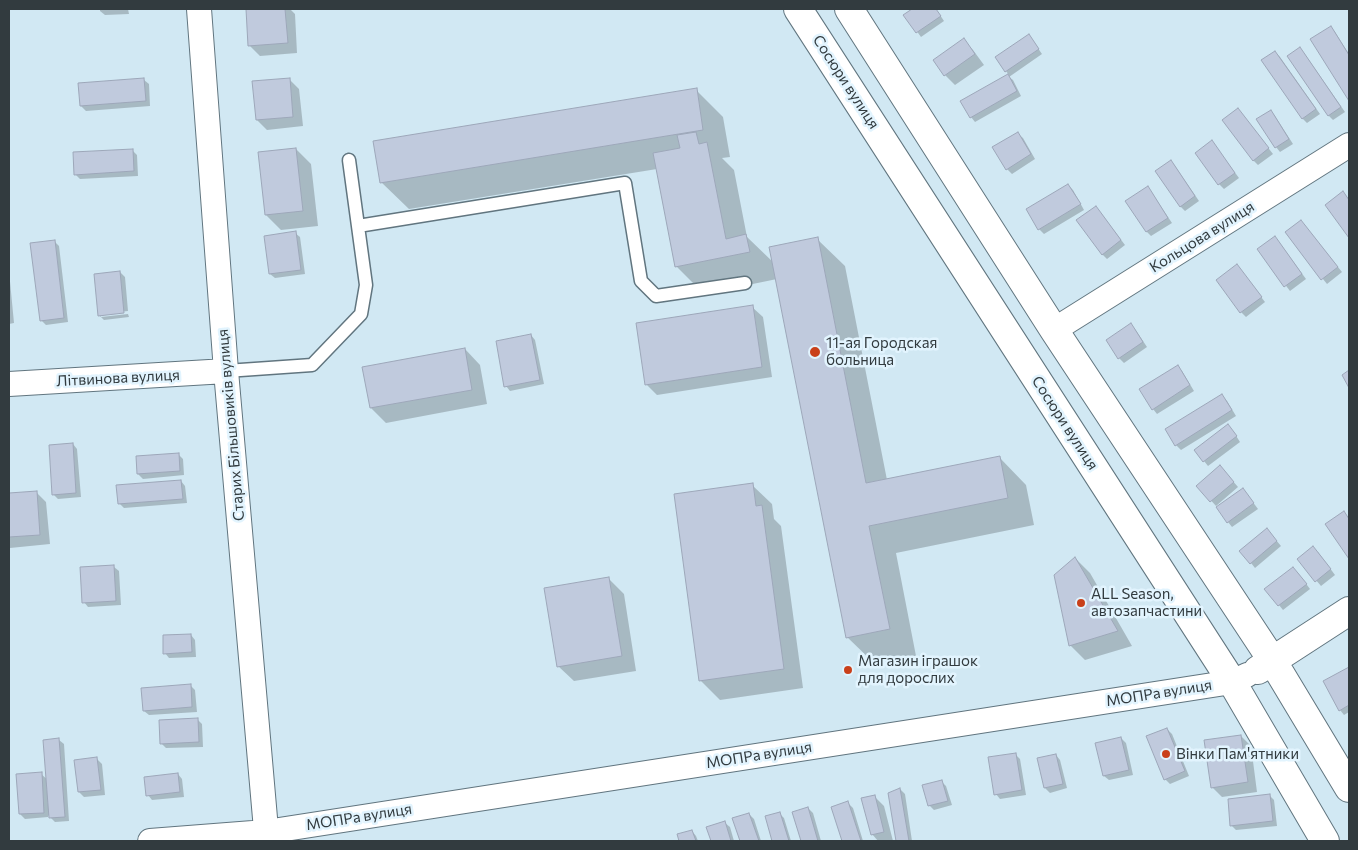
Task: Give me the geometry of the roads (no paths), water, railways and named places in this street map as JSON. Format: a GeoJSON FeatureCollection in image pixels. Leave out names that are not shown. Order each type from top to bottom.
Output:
{"type":"FeatureCollection","features":[{"type":"Feature","properties":{"kind":"street","name":"Старих Більшовиків вулиця"},"geometry":{"type":"LineString","coordinates":[[199,9],[226,371],[266,836]]}},
{"type":"Feature","properties":{"kind":"street","name":"Сосюри вулиця"},"geometry":{"type":"LineString","coordinates":[[798,9],[1232,682],[1325,841]]}},
{"type":"Feature","properties":{"kind":"street"},"geometry":{"type":"LineString","coordinates":[[849,9],[1265,665],[1349,788]]}},
{"type":"Feature","properties":{"kind":"street","name":"Кольцова вулиця"},"geometry":{"type":"LineString","coordinates":[[1054,330],[1349,144]]}},
{"type":"Feature","properties":{"kind":"street","name":"Літвинова вулиця"},"geometry":{"type":"LineString","coordinates":[[9,384],[226,371]]}},
{"type":"Feature","properties":{"kind":"street","name":"МОПРа вулиця"},"geometry":{"type":"LineString","coordinates":[[150,841],[266,836],[1232,682],[1265,665],[1349,612]]}},
{"type":"Feature","properties":{"kind":"lane"},"geometry":{"type":"LineString","coordinates":[[226,371],[312,365],[361,314],[366,285],[350,160]]}},
{"type":"Feature","properties":{"kind":"lane"},"geometry":{"type":"LineString","coordinates":[[358,226],[625,183],[641,281],[656,296],[745,283]]}},
{"type":"Feature","properties":{"kind":"place","name":"11-ая Городская больница"},"geometry":{"type":"Point","coordinates":[815,352]}},
{"type":"Feature","properties":{"kind":"place","name":"ALL Season, автозапчастини"},"geometry":{"type":"Point","coordinates":[1081,603]}},
{"type":"Feature","properties":{"kind":"place","name":"Магазин іграшок для дорослих"},"geometry":{"type":"Point","coordinates":[848,670]}},
{"type":"Feature","properties":{"kind":"place","name":"Вінки Пам'ятники"},"geometry":{"type":"Point","coordinates":[1166,754]}}]}
